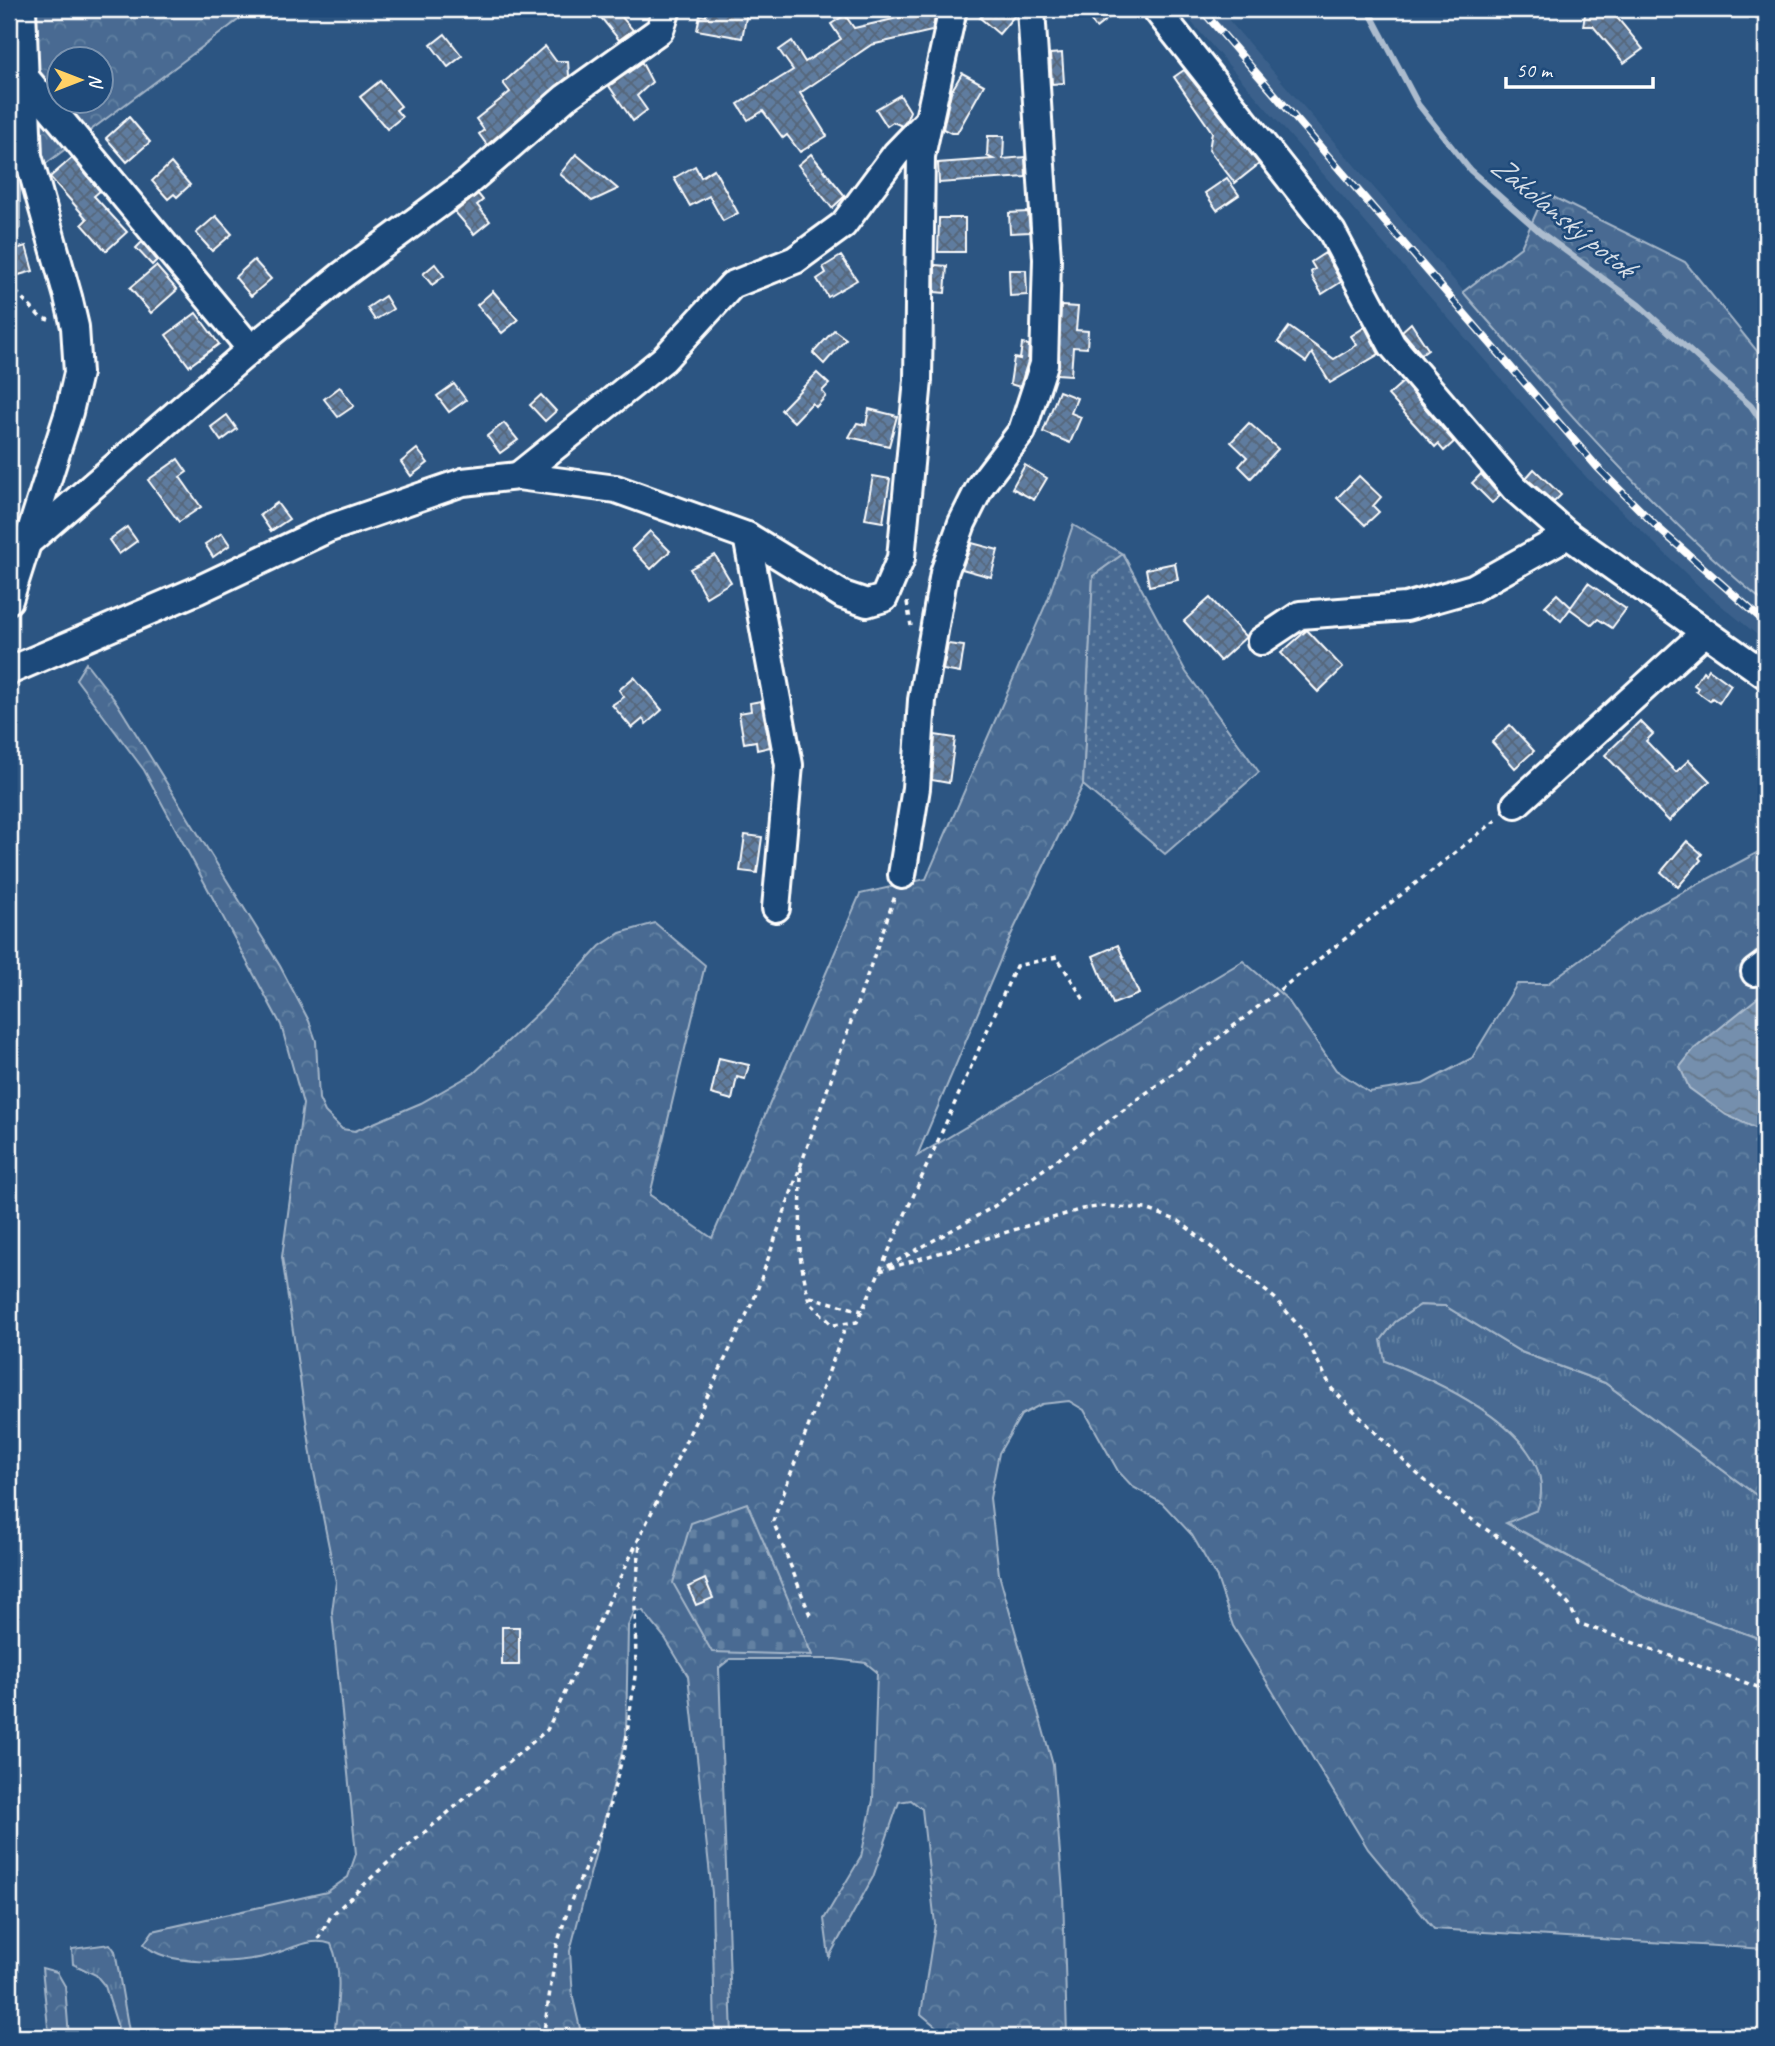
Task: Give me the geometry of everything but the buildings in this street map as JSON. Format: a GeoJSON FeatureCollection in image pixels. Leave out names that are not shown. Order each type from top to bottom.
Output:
{"type":"FeatureCollection","features":[{"type":"Feature","properties":{"kind":"street"},"geometry":{"type":"LineString","coordinates":[[9,600],[78,373],[75,327],[28,156],[22,9]]}},
{"type":"Feature","properties":{"kind":"street"},"geometry":{"type":"LineString","coordinates":[[27,543],[251,349],[341,276],[466,184],[565,98],[660,30],[667,9]]}},
{"type":"Feature","properties":{"kind":"street"},"geometry":{"type":"LineString","coordinates":[[9,671],[198,590],[327,529],[463,482],[518,476],[616,489],[747,536],[843,595],[867,603],[884,598],[901,558],[918,380],[922,156],[953,9]]}},
{"type":"Feature","properties":{"kind":"street"},"geometry":{"type":"LineString","coordinates":[[902,874],[916,788],[922,700],[944,573],[962,523],[981,485],[1022,431],[1044,364],[1047,259],[1031,9]]}},
{"type":"Feature","properties":{"kind":"street"},"geometry":{"type":"LineString","coordinates":[[1156,9],[1332,232],[1392,345],[1515,489],[1568,536],[1766,675]]}},
{"type":"Feature","properties":{"kind":"street"},"geometry":{"type":"LineString","coordinates":[[24,76],[251,349]]}},
{"type":"Feature","properties":{"kind":"street"},"geometry":{"type":"LineString","coordinates":[[518,476],[664,359],[732,285],[795,260],[843,225],[896,154],[929,120]]}},
{"type":"Feature","properties":{"kind":"street"},"geometry":{"type":"LineString","coordinates":[[747,536],[789,765],[776,908]]}},
{"type":"Feature","properties":{"kind":"street"},"geometry":{"type":"LineString","coordinates":[[1261,641],[1300,615],[1406,607],[1473,588],[1568,536]]}},
{"type":"Feature","properties":{"kind":"street"},"geometry":{"type":"LineString","coordinates":[[1516,804],[1704,633]]}},
{"type":"Feature","properties":{"kind":"path"},"geometry":{"type":"LineString","coordinates":[[9,284],[40,317],[75,327]]}},
{"type":"Feature","properties":{"kind":"path"},"geometry":{"type":"LineString","coordinates":[[880,1270],[993,1207],[1191,1059],[1516,804]]}},
{"type":"Feature","properties":{"kind":"path"},"geometry":{"type":"LineString","coordinates":[[318,1939],[331,1916],[384,1867],[547,1730],[754,1299],[902,874]]}},
{"type":"Feature","properties":{"kind":"path"},"geometry":{"type":"LineString","coordinates":[[801,1161],[800,1256],[809,1302],[833,1325],[857,1322],[1016,966],[1056,957],[1086,1003]]}},
{"type":"Feature","properties":{"kind":"path"},"geometry":{"type":"LineString","coordinates":[[880,1270],[1094,1207],[1146,1209],[1179,1221],[1277,1300],[1301,1329],[1332,1389],[1414,1471],[1465,1515],[1518,1551],[1569,1605],[1578,1623],[1766,1690]]}},
{"type":"Feature","properties":{"kind":"path"},"geometry":{"type":"LineString","coordinates":[[808,1297],[862,1311]]}},
{"type":"Feature","properties":{"kind":"path"},"geometry":{"type":"LineString","coordinates":[[810,1615],[773,1521],[847,1323]]}},
{"type":"Feature","properties":{"kind":"path"},"geometry":{"type":"LineString","coordinates":[[543,2037],[557,1945],[570,1903],[605,1822],[625,1748],[636,1669],[635,1602],[640,1540]]}},
{"type":"Feature","properties":{"kind":"shaded area"},"geometry":{"type":"Polygon","coordinates":[[[1180,9],[1219,9],[1608,458],[1667,517],[1766,604],[1766,642],[1706,593],[1587,478],[1180,9]]]}},
{"type":"Feature","properties":{"kind":"green space"},"geometry":{"type":"Polygon","coordinates":[[[9,9],[253,9],[116,111],[116,46],[46,46],[46,116],[110,116],[20,183],[20,228],[9,239],[9,9]]]}},
{"type":"Feature","properties":{"kind":"green space"},"geometry":{"type":"Polygon","coordinates":[[[1545,193],[1685,262],[1766,362],[1766,604],[1684,532],[1608,455],[1463,292],[1521,247],[1545,193]]]}},
{"type":"Feature","properties":{"kind":"green space"},"geometry":{"type":"Polygon","coordinates":[[[1073,525],[1123,554],[1093,576],[1083,785],[1010,937],[917,1156],[1243,961],[1287,999],[1336,1070],[1369,1092],[1423,1084],[1472,1058],[1517,984],[1547,984],[1642,914],[1766,848],[1766,1505],[1763,1500],[1605,1383],[1521,1352],[1445,1306],[1420,1305],[1395,1322],[1381,1340],[1385,1361],[1435,1382],[1491,1416],[1515,1436],[1532,1459],[1541,1483],[1537,1510],[1506,1523],[1641,1596],[1766,1641],[1766,1949],[1434,1929],[1368,1849],[1233,1626],[1217,1578],[1192,1535],[1162,1503],[1133,1487],[1118,1471],[1084,1410],[1069,1401],[1042,1404],[1021,1415],[999,1453],[990,1498],[999,1574],[1053,1765],[1063,1892],[1067,2037],[981,2037],[956,2028],[939,2029],[921,2014],[935,1924],[922,1809],[911,1800],[899,1802],[873,1877],[829,1957],[824,1919],[861,1857],[873,1800],[877,1672],[866,1663],[835,1659],[730,1659],[719,1668],[732,2037],[715,2037],[712,1893],[688,1676],[665,1638],[643,1611],[635,1610],[628,1626],[626,1737],[570,1951],[573,1998],[582,2037],[334,2037],[338,1978],[331,1944],[314,1942],[264,1957],[219,1962],[184,1960],[154,1951],[144,1944],[153,1931],[327,1892],[348,1877],[356,1854],[332,1612],[336,1582],[313,1467],[282,1257],[303,1104],[281,1025],[144,770],[76,679],[86,663],[117,703],[280,966],[309,1021],[316,1041],[319,1099],[325,1112],[342,1129],[355,1131],[421,1103],[474,1073],[542,1009],[600,946],[620,933],[655,923],[705,965],[650,1195],[712,1238],[860,894],[926,879],[1048,599],[1073,525]]]}},
{"type":"Feature","properties":{"kind":"green space"},"geometry":{"type":"Polygon","coordinates":[[[1123,554],[1186,672],[1259,772],[1165,854],[1083,785],[1093,576],[1123,554]]]}},
{"type":"Feature","properties":{"kind":"green space"},"geometry":{"type":"Polygon","coordinates":[[[1420,1305],[1445,1306],[1521,1352],[1605,1383],[1763,1500],[1766,1505],[1766,1641],[1641,1596],[1505,1522],[1537,1510],[1540,1483],[1532,1459],[1514,1436],[1463,1398],[1434,1382],[1384,1361],[1381,1340],[1395,1322],[1420,1305]]]}},
{"type":"Feature","properties":{"kind":"green space"},"geometry":{"type":"Polygon","coordinates":[[[747,1503],[812,1655],[712,1652],[673,1583],[691,1523],[747,1503]]]}},
{"type":"Feature","properties":{"kind":"green space"},"geometry":{"type":"Polygon","coordinates":[[[110,1944],[115,1951],[130,2037],[121,2037],[105,1986],[96,1975],[73,1964],[72,1949],[110,1944]]]}},
{"type":"Feature","properties":{"kind":"green space"},"geometry":{"type":"Polygon","coordinates":[[[42,1968],[57,1972],[65,1986],[69,2037],[49,2037],[42,1968]]]}},
{"type":"Feature","properties":{"kind":"water"},"geometry":{"type":"Polygon","coordinates":[[[1766,991],[1766,1133],[1726,1115],[1689,1088],[1680,1067],[1694,1049],[1766,991]]]}},
{"type":"Feature","properties":{"kind":"waterway","name":"Zákolanský potok"},"geometry":{"type":"LineString","coordinates":[[1368,9],[1418,104],[1470,170],[1540,232],[1639,305],[1751,406],[1766,428]]}},
{"type":"Feature","properties":{"kind":"railway"},"geometry":{"type":"LineString","coordinates":[[1201,9],[1598,468],[1657,527],[1766,623]]}}]}
